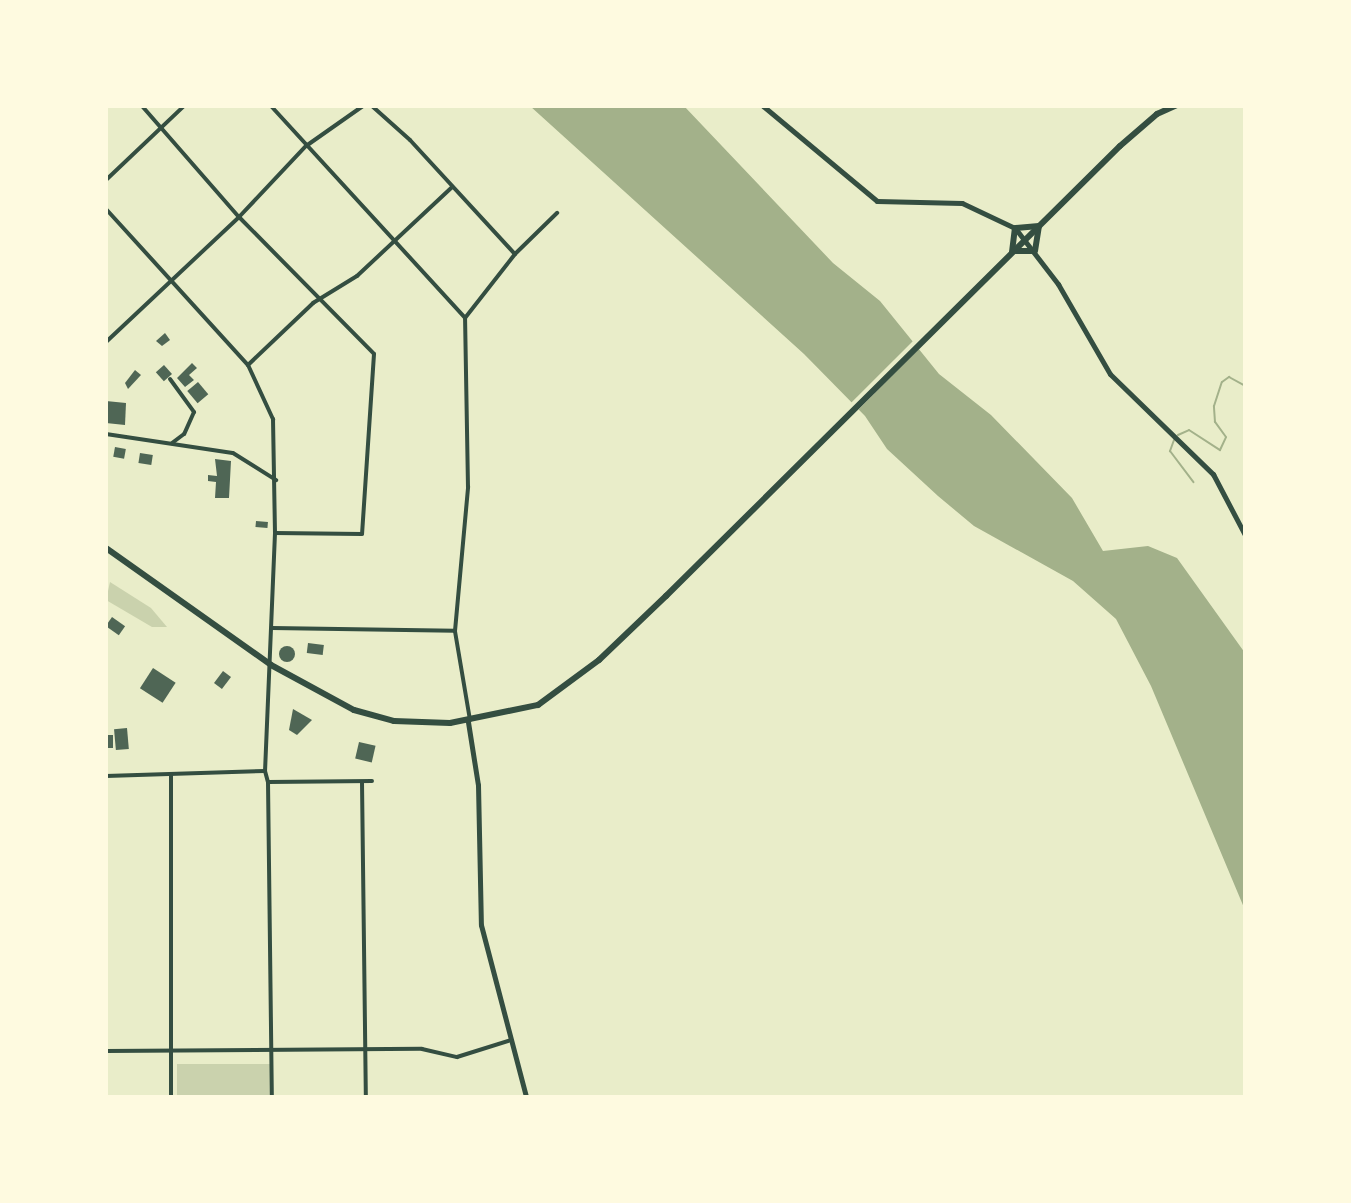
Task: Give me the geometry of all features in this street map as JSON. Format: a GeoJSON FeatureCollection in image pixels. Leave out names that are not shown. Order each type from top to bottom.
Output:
{"type":"FeatureCollection","features":[{"type":"Feature","properties":{"kind":"main road"},"geometry":{"type":"LineString","coordinates":[[106,548],[271,665],[319,695],[369,715],[416,723],[469,722],[538,705],[599,660],[838,421],[1134,133],[1175,106]]}},
{"type":"Feature","properties":{"kind":"main road"},"geometry":{"type":"LineString","coordinates":[[1012,252],[1016,228],[1039,225]]}},
{"type":"Feature","properties":{"kind":"main road"},"geometry":{"type":"LineString","coordinates":[[1012,252],[1035,251],[1039,225]]}},
{"type":"Feature","properties":{"kind":"street"},"geometry":{"type":"LineString","coordinates":[[142,106],[163,126],[239,217],[374,354],[364,440],[363,528],[354,534],[275,533]]}},
{"type":"Feature","properties":{"kind":"street"},"geometry":{"type":"LineString","coordinates":[[106,180],[184,106]]}},
{"type":"Feature","properties":{"kind":"street"},"geometry":{"type":"LineString","coordinates":[[271,106],[465,318]]}},
{"type":"Feature","properties":{"kind":"street"},"geometry":{"type":"LineString","coordinates":[[106,342],[239,217],[306,146],[363,106]]}},
{"type":"Feature","properties":{"kind":"street"},"geometry":{"type":"LineString","coordinates":[[372,106],[515,254]]}},
{"type":"Feature","properties":{"kind":"street"},"geometry":{"type":"LineString","coordinates":[[763,106],[877,201],[962,203],[1016,228],[1035,251],[1110,374],[1213,474],[1245,535]]}},
{"type":"Feature","properties":{"kind":"street"},"geometry":{"type":"LineString","coordinates":[[248,365],[322,298],[357,276],[392,238],[452,187]]}},
{"type":"Feature","properties":{"kind":"street"},"geometry":{"type":"LineString","coordinates":[[106,209],[248,365],[273,419],[275,533],[265,771],[268,782],[272,1097]]}},
{"type":"Feature","properties":{"kind":"street"},"geometry":{"type":"LineString","coordinates":[[526,1097],[481,925],[478,785],[455,631],[468,487],[465,318],[515,254],[557,213]]}},
{"type":"Feature","properties":{"kind":"street"},"geometry":{"type":"LineString","coordinates":[[170,379],[194,412],[184,434],[170,444]]}},
{"type":"Feature","properties":{"kind":"street"},"geometry":{"type":"LineString","coordinates":[[106,434],[233,453],[276,480]]}},
{"type":"Feature","properties":{"kind":"street"},"geometry":{"type":"LineString","coordinates":[[272,628],[455,631]]}},
{"type":"Feature","properties":{"kind":"street"},"geometry":{"type":"LineString","coordinates":[[106,776],[265,771]]}},
{"type":"Feature","properties":{"kind":"street"},"geometry":{"type":"LineString","coordinates":[[171,775],[171,1097]]}},
{"type":"Feature","properties":{"kind":"street"},"geometry":{"type":"LineString","coordinates":[[268,782],[372,781]]}},
{"type":"Feature","properties":{"kind":"street"},"geometry":{"type":"LineString","coordinates":[[362,782],[366,1097]]}},
{"type":"Feature","properties":{"kind":"street"},"geometry":{"type":"LineString","coordinates":[[106,1051],[273,1053],[422,1049],[457,1057],[511,1040]]}},
{"type":"Feature","properties":{"kind":"shaded area"},"geometry":{"type":"Polygon","coordinates":[[[530,106],[684,106],[833,263],[880,301],[939,374],[991,415],[1072,498],[1103,551],[1148,546],[1177,558],[1245,653],[1245,910],[1151,686],[1116,619],[1073,581],[974,526],[938,496],[887,449],[865,416],[804,354],[530,106]]]}},
{"type":"Feature","properties":{"kind":"shaded area"},"geometry":{"type":"Polygon","coordinates":[[[110,582],[151,608],[167,627],[152,627],[106,600],[110,582]]]}},
{"type":"Feature","properties":{"kind":"shaded area"},"geometry":{"type":"Polygon","coordinates":[[[177,1064],[272,1064],[272,1097],[177,1097],[177,1064]]]}},
{"type":"Feature","properties":{"kind":"pier"},"geometry":{"type":"Polygon","coordinates":[[[913,341],[920,348],[856,412],[849,405],[913,341]]]}},
{"type":"Feature","properties":{"kind":"building"},"geometry":{"type":"Polygon","coordinates":[[[165,333],[170,340],[162,346],[156,341],[165,333]]]}},
{"type":"Feature","properties":{"kind":"building"},"geometry":{"type":"Polygon","coordinates":[[[192,363],[197,368],[189,375],[194,380],[185,387],[177,378],[192,363]]]}},
{"type":"Feature","properties":{"kind":"building"},"geometry":{"type":"Polygon","coordinates":[[[164,365],[172,374],[164,381],[156,372],[164,365]]]}},
{"type":"Feature","properties":{"kind":"building"},"geometry":{"type":"Polygon","coordinates":[[[135,370],[141,375],[128,389],[125,383],[135,370]]]}},
{"type":"Feature","properties":{"kind":"building"},"geometry":{"type":"Polygon","coordinates":[[[198,382],[208,394],[198,403],[187,391],[198,382]]]}},
{"type":"Feature","properties":{"kind":"building"},"geometry":{"type":"Polygon","coordinates":[[[106,401],[126,403],[125,425],[106,423],[106,401]]]}},
{"type":"Feature","properties":{"kind":"building"},"geometry":{"type":"Polygon","coordinates":[[[115,447],[126,449],[124,459],[113,457],[115,447]]]}},
{"type":"Feature","properties":{"kind":"building"},"geometry":{"type":"Polygon","coordinates":[[[140,453],[153,455],[151,465],[138,463],[140,453]]]}},
{"type":"Feature","properties":{"kind":"building"},"geometry":{"type":"Polygon","coordinates":[[[215,459],[231,461],[229,498],[215,498],[216,482],[208,481],[208,475],[217,476],[215,459]]]}},
{"type":"Feature","properties":{"kind":"building"},"geometry":{"type":"Polygon","coordinates":[[[256,521],[268,522],[267,528],[255,527],[256,521]]]}},
{"type":"Feature","properties":{"kind":"building"},"geometry":{"type":"Polygon","coordinates":[[[112,617],[125,626],[119,635],[106,626],[112,617]]]}},
{"type":"Feature","properties":{"kind":"building"},"geometry":{"type":"Polygon","coordinates":[[[308,643],[324,645],[323,655],[307,653],[308,643]]]}},
{"type":"Feature","properties":{"kind":"building"},"geometry":{"type":"Polygon","coordinates":[[[287,646],[293,648],[293,660],[287,662],[281,660],[279,654],[281,648],[287,646]]]}},
{"type":"Feature","properties":{"kind":"building"},"geometry":{"type":"Polygon","coordinates":[[[153,668],[176,683],[163,703],[140,688],[153,668]]]}},
{"type":"Feature","properties":{"kind":"building"},"geometry":{"type":"Polygon","coordinates":[[[223,671],[231,677],[222,689],[214,683],[223,671]]]}},
{"type":"Feature","properties":{"kind":"building"},"geometry":{"type":"Polygon","coordinates":[[[293,709],[312,720],[297,735],[289,730],[293,709]]]}},
{"type":"Feature","properties":{"kind":"building"},"geometry":{"type":"Polygon","coordinates":[[[127,728],[129,749],[116,750],[114,729],[127,728]]]}},
{"type":"Feature","properties":{"kind":"building"},"geometry":{"type":"Polygon","coordinates":[[[106,735],[113,735],[113,748],[106,748],[106,735]]]}},
{"type":"Feature","properties":{"kind":"building"},"geometry":{"type":"Polygon","coordinates":[[[359,742],[376,746],[372,762],[355,759],[359,742]]]}},
{"type":"Feature","properties":{"kind":"waterway"},"geometry":{"type":"LineString","coordinates":[[1178,435],[1189,430],[1220,450],[1226,437],[1215,422],[1214,406],[1222,382],[1229,377],[1245,386]]}},
{"type":"Feature","properties":{"kind":"waterway"},"geometry":{"type":"LineString","coordinates":[[1174,440],[1170,451],[1193,482]]}}]}
